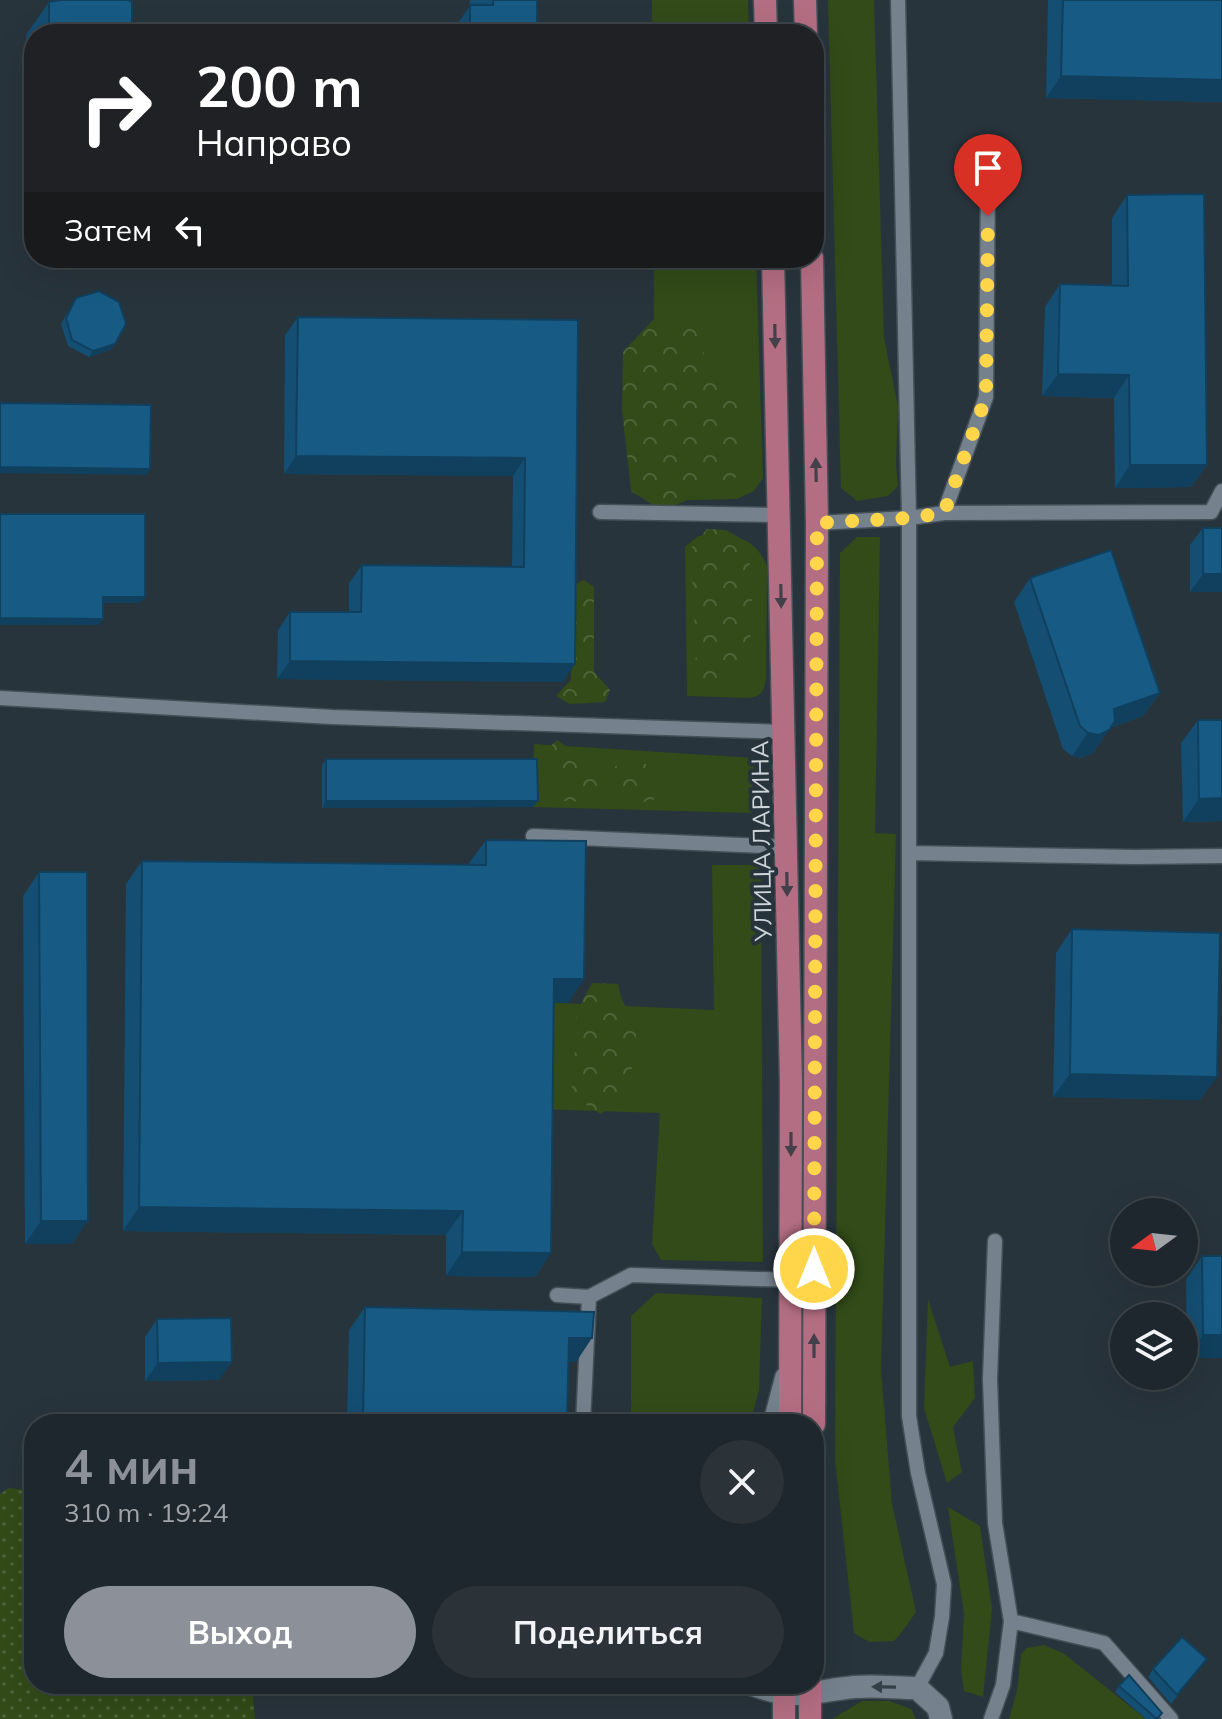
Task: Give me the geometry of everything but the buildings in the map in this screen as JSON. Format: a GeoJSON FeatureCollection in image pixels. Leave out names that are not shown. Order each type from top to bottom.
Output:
{"type":"FeatureCollection","features":[{"type":"Feature","properties":{"kind":"main road"},"geometry":{"type":"LineString","coordinates":[[765,0],[766,24]]}},
{"type":"Feature","properties":{"kind":"main road"},"geometry":{"type":"LineString","coordinates":[[805,0],[806,24]]}},
{"type":"Feature","properties":{"kind":"main road","name":"УЛИЦА ЛАРИНА"},"geometry":{"type":"LineString","coordinates":[[773,268],[791,1084],[790,1414]]}},
{"type":"Feature","properties":{"kind":"main road"},"geometry":{"type":"LineString","coordinates":[[812,268],[817,523],[814,1414]]}},
{"type":"Feature","properties":{"kind":"main road"},"geometry":{"type":"LineString","coordinates":[[784,1694],[784,1719]]}},
{"type":"Feature","properties":{"kind":"main road"},"geometry":{"type":"LineString","coordinates":[[810,1694],[810,1719]]}},
{"type":"Feature","properties":{"kind":"street"},"geometry":{"type":"LineString","coordinates":[[777,1414],[791,1362]]}},
{"type":"Feature","properties":{"kind":"street"},"geometry":{"type":"LineString","coordinates":[[824,1688],[917,1688],[938,1707],[941,1719]]}},
{"type":"Feature","properties":{"kind":"lane"},"geometry":{"type":"LineString","coordinates":[[898,0],[909,518],[909,1416],[918,1473],[944,1584],[936,1653],[917,1688]]}},
{"type":"Feature","properties":{"kind":"lane"},"geometry":{"type":"LineString","coordinates":[[944,513],[986,397],[988,173]]}},
{"type":"Feature","properties":{"kind":"lane"},"geometry":{"type":"LineString","coordinates":[[817,523],[944,513],[1211,512],[1222,491]]}},
{"type":"Feature","properties":{"kind":"lane"},"geometry":{"type":"LineString","coordinates":[[600,512],[779,515]]}},
{"type":"Feature","properties":{"kind":"lane"},"geometry":{"type":"LineString","coordinates":[[0,698],[332,717],[785,732]]}},
{"type":"Feature","properties":{"kind":"lane"},"geometry":{"type":"LineString","coordinates":[[533,836],[787,847]]}},
{"type":"Feature","properties":{"kind":"lane"},"geometry":{"type":"LineString","coordinates":[[909,853],[1222,856]]}},
{"type":"Feature","properties":{"kind":"lane"},"geometry":{"type":"LineString","coordinates":[[991,1719],[1003,1685],[1011,1621],[995,1523],[990,1379],[995,1241]]}},
{"type":"Feature","properties":{"kind":"lane"},"geometry":{"type":"LineString","coordinates":[[557,1295],[589,1297],[631,1275],[791,1280]]}},
{"type":"Feature","properties":{"kind":"lane"},"geometry":{"type":"LineString","coordinates":[[583,1414],[589,1297]]}},
{"type":"Feature","properties":{"kind":"lane"},"geometry":{"type":"LineString","coordinates":[[1011,1621],[1104,1643],[1171,1719]]}},
{"type":"Feature","properties":{"kind":"green space"},"geometry":{"type":"Polygon","coordinates":[[[652,0],[748,0],[749,24],[652,24],[652,0]]]}},
{"type":"Feature","properties":{"kind":"green space"},"geometry":{"type":"Polygon","coordinates":[[[828,0],[874,0],[884,338],[898,406],[898,486],[888,496],[857,501],[841,488],[828,0]]]}},
{"type":"Feature","properties":{"kind":"green space"},"geometry":{"type":"Polygon","coordinates":[[[654,268],[756,268],[763,478],[754,491],[737,499],[653,501],[654,268]]]}},
{"type":"Feature","properties":{"kind":"green space"},"geometry":{"type":"Polygon","coordinates":[[[653,320],[692,323],[708,363],[744,394],[737,477],[663,511],[631,491],[622,410],[623,352],[653,320]]]}},
{"type":"Feature","properties":{"kind":"green space"},"geometry":{"type":"Polygon","coordinates":[[[707,529],[726,530],[745,541],[753,579],[749,666],[728,685],[709,684],[694,668],[699,639],[694,619],[699,601],[692,582],[691,548],[707,529]]]}},
{"type":"Feature","properties":{"kind":"green space"},"geometry":{"type":"Polygon","coordinates":[[[698,536],[747,541],[755,547],[767,566],[766,679],[762,692],[754,697],[687,696],[685,547],[698,536]]]}},
{"type":"Feature","properties":{"kind":"green space"},"geometry":{"type":"Polygon","coordinates":[[[857,537],[880,537],[875,833],[896,834],[881,1370],[892,1504],[916,1612],[894,1641],[869,1642],[854,1633],[835,1460],[840,553],[857,537]]]}},
{"type":"Feature","properties":{"kind":"green space"},"geometry":{"type":"Polygon","coordinates":[[[584,580],[594,587],[594,672],[610,690],[605,702],[570,704],[556,696],[571,680],[573,585],[584,580]]]}},
{"type":"Feature","properties":{"kind":"green space"},"geometry":{"type":"Polygon","coordinates":[[[557,740],[574,752],[580,773],[605,775],[627,757],[656,768],[662,789],[651,803],[623,799],[608,787],[592,802],[564,801],[561,782],[547,771],[539,757],[557,740]]]}},
{"type":"Feature","properties":{"kind":"green space"},"geometry":{"type":"Polygon","coordinates":[[[534,744],[754,758],[752,813],[533,807],[534,744]]]}},
{"type":"Feature","properties":{"kind":"green space"},"geometry":{"type":"Polygon","coordinates":[[[712,865],[761,865],[763,1262],[661,1260],[652,1244],[660,1113],[537,1109],[538,1002],[714,1010],[712,865]]]}},
{"type":"Feature","properties":{"kind":"green space"},"geometry":{"type":"Polygon","coordinates":[[[592,983],[618,984],[637,1031],[631,1057],[633,1086],[601,1114],[574,1097],[568,1066],[584,1036],[575,1015],[592,983]]]}},
{"type":"Feature","properties":{"kind":"green space"},"geometry":{"type":"Polygon","coordinates":[[[656,1293],[762,1298],[759,1390],[753,1414],[631,1414],[631,1316],[656,1293]]]}},
{"type":"Feature","properties":{"kind":"green space"},"geometry":{"type":"Polygon","coordinates":[[[928,1299],[950,1367],[973,1361],[975,1398],[953,1427],[962,1472],[947,1483],[924,1408],[928,1299]]]}},
{"type":"Feature","properties":{"kind":"green space"},"geometry":{"type":"Polygon","coordinates":[[[9,1488],[24,1490],[24,1694],[253,1694],[255,1719],[0,1719],[0,1494],[9,1488]]]}},
{"type":"Feature","properties":{"kind":"green space"},"geometry":{"type":"Polygon","coordinates":[[[948,1507],[980,1526],[992,1609],[983,1697],[964,1691],[961,1670],[964,1614],[948,1507]]]}},
{"type":"Feature","properties":{"kind":"green space"},"geometry":{"type":"Polygon","coordinates":[[[1044,1645],[1063,1653],[1146,1719],[1009,1719],[1017,1691],[1021,1654],[1027,1648],[1044,1645]]]}},
{"type":"Feature","properties":{"kind":"green space"},"geometry":{"type":"Polygon","coordinates":[[[862,1701],[889,1701],[911,1709],[916,1719],[832,1719],[862,1701]]]}},
{"type":"Feature","properties":{"kind":"route"},"geometry":{"type":"LineString","coordinates":[[814,1269],[817,523],[944,513],[986,397],[988,216]]}}]}
